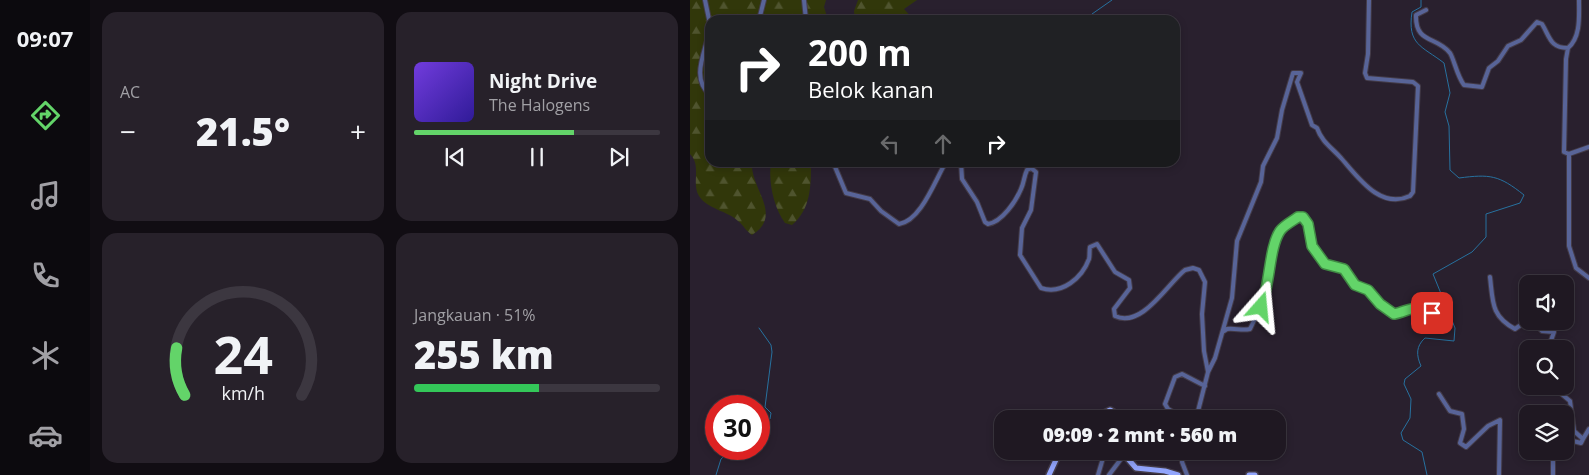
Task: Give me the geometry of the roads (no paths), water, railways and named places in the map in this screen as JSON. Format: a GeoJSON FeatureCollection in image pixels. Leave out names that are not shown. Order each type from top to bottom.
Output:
{"type":"FeatureCollection","features":[{"type":"Feature","properties":{"kind":"main road"},"geometry":{"type":"LineString","coordinates":[[1049,475],[1056,460]]}},
{"type":"Feature","properties":{"kind":"main road"},"geometry":{"type":"LineString","coordinates":[[1129,460],[1136,468],[1176,475]]}},
{"type":"Feature","properties":{"kind":"main road"},"geometry":{"type":"LineString","coordinates":[[1249,475],[1255,475]]}},
{"type":"Feature","properties":{"kind":"street"},"geometry":{"type":"LineString","coordinates":[[705,0],[708,15]]}},
{"type":"Feature","properties":{"kind":"street"},"geometry":{"type":"LineString","coordinates":[[760,15],[764,0]]}},
{"type":"Feature","properties":{"kind":"street"},"geometry":{"type":"LineString","coordinates":[[804,0],[806,15]]}},
{"type":"Feature","properties":{"kind":"street"},"geometry":{"type":"LineString","coordinates":[[1198,410],[1208,372],[1223,333],[1232,298],[1237,240],[1260,182],[1263,166],[1277,138],[1293,73],[1301,73],[1297,82],[1312,125],[1317,128],[1320,137],[1328,147],[1365,186],[1374,193],[1399,200],[1410,196],[1413,192],[1418,86],[1414,82],[1367,78],[1365,73],[1368,54],[1369,0]]}},
{"type":"Feature","properties":{"kind":"street"},"geometry":{"type":"LineString","coordinates":[[1426,10],[1416,15],[1416,24],[1423,36],[1450,53],[1459,78],[1464,85],[1482,87],[1489,68],[1498,61],[1508,46],[1522,40],[1537,22],[1542,24],[1551,44],[1556,48],[1568,48],[1573,44],[1577,35],[1579,0]]}},
{"type":"Feature","properties":{"kind":"street"},"geometry":{"type":"LineString","coordinates":[[705,43],[697,71],[699,83],[705,90]]}},
{"type":"Feature","properties":{"kind":"street"},"geometry":{"type":"LineString","coordinates":[[1568,48],[1563,136],[1564,152],[1568,154],[1569,246],[1576,268],[1589,278]]}},
{"type":"Feature","properties":{"kind":"street"},"geometry":{"type":"LineString","coordinates":[[1568,154],[1589,147]]}},
{"type":"Feature","properties":{"kind":"street"},"geometry":{"type":"LineString","coordinates":[[835,167],[846,193],[870,199],[881,211],[899,224],[907,222],[918,212],[943,167]]}},
{"type":"Feature","properties":{"kind":"street"},"geometry":{"type":"LineString","coordinates":[[961,167],[962,179],[977,202],[985,222],[988,224],[994,222],[1009,208],[1021,190],[1027,170],[1031,168],[1036,172],[1031,210],[1022,228],[1020,254],[1022,261],[1041,288],[1056,290],[1072,283],[1089,260],[1090,247],[1098,244],[1115,272],[1129,280],[1130,288],[1114,309],[1115,316],[1124,318],[1145,310],[1186,270],[1193,268],[1199,270],[1205,282],[1202,314],[1204,351],[1208,372]]}},
{"type":"Feature","properties":{"kind":"street"},"geometry":{"type":"LineString","coordinates":[[1223,333],[1227,328],[1236,328],[1242,331],[1250,328],[1265,298],[1279,233],[1298,217],[1303,217],[1308,224],[1312,246],[1325,264],[1344,269],[1355,285],[1368,290],[1380,304],[1394,314],[1417,306],[1425,307],[1438,319],[1440,325]]}},
{"type":"Feature","properties":{"kind":"street"},"geometry":{"type":"LineString","coordinates":[[1490,277],[1494,310],[1503,322],[1515,329],[1519,326]]}},
{"type":"Feature","properties":{"kind":"street"},"geometry":{"type":"LineString","coordinates":[[1541,330],[1554,332],[1555,335],[1552,340]]}},
{"type":"Feature","properties":{"kind":"street"},"geometry":{"type":"LineString","coordinates":[[1171,410],[1165,406],[1168,392],[1176,377],[1182,374],[1205,386]]}},
{"type":"Feature","properties":{"kind":"street"},"geometry":{"type":"LineString","coordinates":[[1439,394],[1450,411],[1462,414],[1464,429],[1460,444],[1466,447],[1488,426],[1500,420],[1499,475]]}},
{"type":"Feature","properties":{"kind":"street"},"geometry":{"type":"LineString","coordinates":[[1563,395],[1570,401],[1574,432],[1583,439]]}},
{"type":"Feature","properties":{"kind":"street"},"geometry":{"type":"LineString","coordinates":[[1574,441],[1581,443],[1589,429]]}},
{"type":"Feature","properties":{"kind":"street"},"geometry":{"type":"LineString","coordinates":[[1098,475],[1102,460]]}},
{"type":"Feature","properties":{"kind":"street"},"geometry":{"type":"LineString","coordinates":[[1109,475],[1118,460]]}},
{"type":"Feature","properties":{"kind":"street"},"geometry":{"type":"LineString","coordinates":[[1182,460],[1187,475]]}},
{"type":"Feature","properties":{"kind":"street"},"geometry":{"type":"LineString","coordinates":[[1552,475],[1553,460]]}},
{"type":"Feature","properties":{"kind":"waterway"},"geometry":{"type":"LineString","coordinates":[[1092,15],[1112,0]]}},
{"type":"Feature","properties":{"kind":"waterway"},"geometry":{"type":"LineString","coordinates":[[1421,0],[1421,7],[1412,12],[1412,32],[1418,44],[1444,63],[1450,93],[1445,112],[1449,126],[1450,170],[1459,178],[1487,176],[1501,180],[1524,195],[1520,203],[1486,214],[1486,237],[1472,252],[1433,274],[1455,328],[1454,341],[1425,338],[1418,347],[1418,358],[1421,366],[1405,379],[1404,384],[1411,399],[1410,418],[1401,433],[1403,440],[1422,452],[1427,475]]}},
{"type":"Feature","properties":{"kind":"waterway"},"geometry":{"type":"LineString","coordinates":[[759,328],[771,345],[772,352],[767,395]]}},
{"type":"Feature","properties":{"kind":"waterway"},"geometry":{"type":"LineString","coordinates":[[770,412],[770,419]]}},
{"type":"Feature","properties":{"kind":"waterway"},"geometry":{"type":"LineString","coordinates":[[716,475],[721,460]]}}]}
